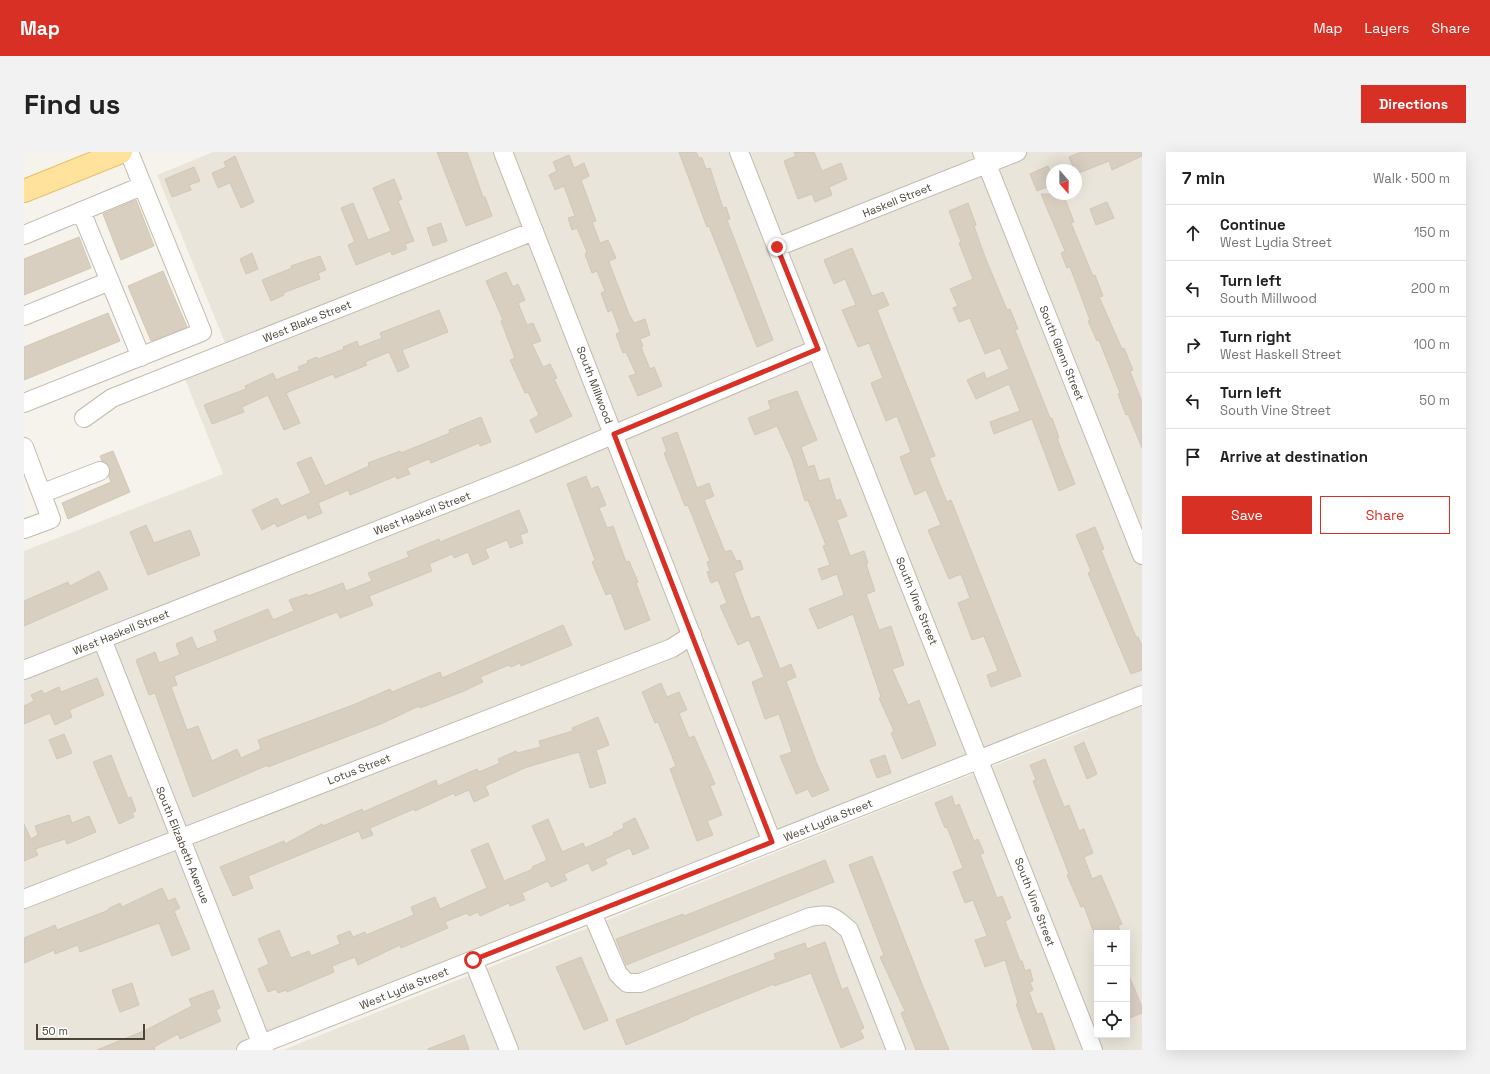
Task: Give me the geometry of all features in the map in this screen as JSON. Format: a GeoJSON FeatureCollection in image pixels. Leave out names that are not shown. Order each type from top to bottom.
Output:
{"type":"FeatureCollection","features":[{"type":"Feature","properties":{"kind":"main road"},"geometry":{"type":"LineString","coordinates":[[24,191],[121,152]]}},
{"type":"Feature","properties":{"kind":"street"},"geometry":{"type":"LineString","coordinates":[[24,402],[202,332],[129,152]]}},
{"type":"Feature","properties":{"kind":"street","name":"South Millwood"},"geometry":{"type":"LineString","coordinates":[[503,152],[772,842]]}},
{"type":"Feature","properties":{"kind":"street","name":"South Vine Street"},"geometry":{"type":"LineString","coordinates":[[739,152],[818,349],[1093,1050]]}},
{"type":"Feature","properties":{"kind":"street","name":"Haskell Street"},"geometry":{"type":"LineString","coordinates":[[777,247],[984,158],[1017,152]]}},
{"type":"Feature","properties":{"kind":"street","name":"South Glenn Street"},"geometry":{"type":"LineString","coordinates":[[984,158],[1142,555]]}},
{"type":"Feature","properties":{"kind":"street"},"geometry":{"type":"LineString","coordinates":[[24,235],[142,186]]}},
{"type":"Feature","properties":{"kind":"street"},"geometry":{"type":"LineString","coordinates":[[81,211],[141,357]]}},
{"type":"Feature","properties":{"kind":"street","name":"West Blake Street"},"geometry":{"type":"LineString","coordinates":[[84,418],[112,398],[534,231]]}},
{"type":"Feature","properties":{"kind":"street"},"geometry":{"type":"LineString","coordinates":[[24,316],[110,281]]}},
{"type":"Feature","properties":{"kind":"street","name":"West Haskell Street"},"geometry":{"type":"LineString","coordinates":[[24,670],[520,474],[818,349]]}},
{"type":"Feature","properties":{"kind":"street"},"geometry":{"type":"LineString","coordinates":[[24,447],[43,493],[51,519],[24,529]]}},
{"type":"Feature","properties":{"kind":"street"},"geometry":{"type":"LineString","coordinates":[[43,493],[100,470]]}},
{"type":"Feature","properties":{"kind":"street","name":"Lotus Street"},"geometry":{"type":"LineString","coordinates":[[24,899],[672,648],[692,635]]}},
{"type":"Feature","properties":{"kind":"street","name":"South Elizabeth Avenue"},"geometry":{"type":"LineString","coordinates":[[102,639],[180,838],[258,1048]]}},
{"type":"Feature","properties":{"kind":"street","name":"West Lydia Street"},"geometry":{"type":"LineString","coordinates":[[258,1048],[473,960],[1142,695]]}},
{"type":"Feature","properties":{"kind":"street"},"geometry":{"type":"LineString","coordinates":[[592,913],[618,974],[626,983],[640,983],[810,917],[825,914],[836,918],[850,930],[896,1050]]}},
{"type":"Feature","properties":{"kind":"street"},"geometry":{"type":"LineString","coordinates":[[473,960],[509,1050]]}},
{"type":"Feature","properties":{"kind":"shaded area"},"geometry":{"type":"Polygon","coordinates":[[[213,152],[1142,152],[1142,1050],[283,1050],[884,809],[1088,729],[1081,709],[674,870],[253,1040],[256,1050],[24,1050],[24,551],[223,474],[179,364],[226,345],[157,175],[213,152]]]}},
{"type":"Feature","properties":{"kind":"building"},"geometry":{"type":"Polygon","coordinates":[[[437,152],[467,152],[483,197],[485,197],[492,216],[466,226],[437,152]]]}},
{"type":"Feature","properties":{"kind":"building"},"geometry":{"type":"Polygon","coordinates":[[[679,152],[696,152],[699,158],[702,158],[706,169],[710,168],[723,208],[726,207],[730,219],[727,220],[773,340],[757,347],[709,226],[707,227],[679,152]]]}},
{"type":"Feature","properties":{"kind":"building"},"geometry":{"type":"Polygon","coordinates":[[[794,152],[814,152],[822,171],[841,163],[847,179],[829,187],[832,195],[815,202],[812,194],[798,199],[784,161],[796,156],[794,152]]]}},
{"type":"Feature","properties":{"kind":"building"},"geometry":{"type":"Polygon","coordinates":[[[1081,152],[1142,152],[1142,156],[1112,170],[1109,161],[1082,172],[1082,164],[1072,164],[1069,157],[1081,152]]]}},
{"type":"Feature","properties":{"kind":"building"},"geometry":{"type":"Polygon","coordinates":[[[569,155],[574,168],[584,163],[589,176],[581,180],[596,221],[592,222],[600,243],[608,240],[616,258],[609,261],[629,314],[634,323],[645,319],[650,335],[640,339],[643,346],[641,347],[650,369],[654,367],[662,386],[638,396],[629,376],[636,374],[626,352],[623,353],[616,334],[620,332],[612,310],[608,312],[601,293],[605,291],[597,271],[592,273],[585,254],[587,252],[577,228],[572,230],[568,218],[575,216],[564,186],[555,190],[549,175],[557,171],[553,162],[569,155]]]}},
{"type":"Feature","properties":{"kind":"building"},"geometry":{"type":"Polygon","coordinates":[[[235,156],[254,202],[241,208],[230,183],[218,188],[212,173],[226,167],[224,162],[235,156]]]}},
{"type":"Feature","properties":{"kind":"building"},"geometry":{"type":"Polygon","coordinates":[[[194,167],[200,181],[189,185],[191,190],[172,197],[165,179],[194,167]]]}},
{"type":"Feature","properties":{"kind":"building"},"geometry":{"type":"Polygon","coordinates":[[[1046,167],[1046,187],[1037,191],[1030,174],[1046,167]]]}},
{"type":"Feature","properties":{"kind":"building"},"geometry":{"type":"Polygon","coordinates":[[[394,179],[402,199],[398,201],[414,241],[405,244],[407,249],[392,255],[391,251],[356,265],[348,245],[355,242],[341,208],[353,203],[368,240],[391,231],[373,188],[394,179]]]}},
{"type":"Feature","properties":{"kind":"building"},"geometry":{"type":"Polygon","coordinates":[[[1041,194],[1046,194],[1046,200],[1065,200],[1074,222],[1071,223],[1103,296],[1099,297],[1133,370],[1130,371],[1142,402],[1142,448],[1128,414],[1126,415],[1118,394],[1120,393],[1099,340],[1097,341],[1088,321],[1090,320],[1070,267],[1067,268],[1061,253],[1065,251],[1041,194]]]}},
{"type":"Feature","properties":{"kind":"building"},"geometry":{"type":"Polygon","coordinates":[[[136,200],[154,246],[121,260],[103,214],[136,200]]]}},
{"type":"Feature","properties":{"kind":"building"},"geometry":{"type":"Polygon","coordinates":[[[1107,202],[1114,218],[1096,225],[1090,209],[1107,202]]]}},
{"type":"Feature","properties":{"kind":"building"},"geometry":{"type":"Polygon","coordinates":[[[968,203],[985,257],[1007,310],[1010,309],[1018,329],[1015,330],[1050,418],[1052,418],[1059,438],[1057,438],[1075,484],[1059,491],[1032,419],[994,434],[990,422],[1020,411],[1009,384],[976,399],[967,380],[984,372],[986,379],[1009,369],[1000,348],[985,354],[970,318],[959,322],[953,308],[958,306],[950,289],[973,279],[959,243],[961,242],[949,211],[968,203]]]}},
{"type":"Feature","properties":{"kind":"building"},"geometry":{"type":"Polygon","coordinates":[[[441,223],[447,241],[433,246],[427,228],[441,223]]]}},
{"type":"Feature","properties":{"kind":"building"},"geometry":{"type":"Polygon","coordinates":[[[79,237],[91,268],[24,295],[24,259],[79,237]]]}},
{"type":"Feature","properties":{"kind":"building"},"geometry":{"type":"Polygon","coordinates":[[[852,248],[872,296],[883,292],[889,305],[877,310],[935,456],[929,458],[947,502],[951,500],[1021,676],[991,687],[987,675],[998,671],[984,636],[972,640],[958,603],[970,598],[961,574],[949,579],[928,530],[941,525],[926,490],[915,495],[900,457],[911,452],[897,416],[886,421],[871,383],[883,378],[869,343],[858,347],[842,310],[856,305],[845,279],[834,284],[824,260],[852,248]]]}},
{"type":"Feature","properties":{"kind":"building"},"geometry":{"type":"Polygon","coordinates":[[[252,253],[258,269],[246,274],[240,259],[252,253]]]}},
{"type":"Feature","properties":{"kind":"building"},"geometry":{"type":"Polygon","coordinates":[[[320,256],[326,270],[318,273],[320,279],[283,293],[284,295],[271,301],[262,280],[292,268],[291,266],[320,256]]]}},
{"type":"Feature","properties":{"kind":"building"},"geometry":{"type":"Polygon","coordinates":[[[163,271],[187,327],[151,341],[128,286],[163,271]]]}},
{"type":"Feature","properties":{"kind":"building"},"geometry":{"type":"Polygon","coordinates":[[[506,272],[513,287],[518,284],[525,300],[518,303],[527,325],[533,323],[541,341],[532,344],[543,367],[550,364],[557,378],[554,379],[572,416],[536,433],[530,420],[539,415],[528,392],[525,393],[510,360],[515,358],[501,321],[503,320],[486,281],[506,272]]]}},
{"type":"Feature","properties":{"kind":"building"},"geometry":{"type":"Polygon","coordinates":[[[439,310],[448,332],[402,350],[409,367],[398,372],[389,352],[365,362],[367,365],[335,378],[333,374],[286,393],[300,423],[284,430],[268,395],[242,407],[244,412],[212,424],[204,405],[246,389],[245,386],[273,373],[276,380],[300,370],[298,367],[308,363],[307,361],[317,357],[318,359],[344,349],[343,347],[357,341],[359,347],[382,338],[380,333],[439,310]]]}},
{"type":"Feature","properties":{"kind":"building"},"geometry":{"type":"Polygon","coordinates":[[[108,313],[120,341],[24,380],[24,347],[108,313]]]}},
{"type":"Feature","properties":{"kind":"building"},"geometry":{"type":"Polygon","coordinates":[[[797,391],[817,440],[801,447],[808,467],[814,465],[819,481],[829,478],[836,501],[840,499],[847,516],[837,520],[850,556],[864,551],[868,563],[866,564],[875,591],[866,594],[879,630],[891,626],[904,665],[892,669],[908,705],[919,700],[936,745],[902,759],[891,733],[894,731],[879,698],[881,697],[853,614],[818,629],[809,609],[844,595],[837,574],[822,580],[818,569],[830,565],[823,546],[826,545],[808,500],[805,501],[792,459],[777,426],[755,435],[748,418],[771,409],[768,401],[797,391]]]}},
{"type":"Feature","properties":{"kind":"building"},"geometry":{"type":"Polygon","coordinates":[[[481,417],[491,442],[480,446],[479,443],[431,463],[429,459],[407,468],[410,474],[397,479],[396,476],[350,495],[348,490],[318,503],[322,513],[308,519],[306,514],[277,527],[275,523],[262,530],[252,510],[277,498],[281,506],[311,493],[297,463],[311,457],[325,486],[369,466],[368,463],[400,451],[401,453],[450,433],[449,430],[481,417]]]}},
{"type":"Feature","properties":{"kind":"building"},"geometry":{"type":"Polygon","coordinates":[[[677,432],[697,488],[709,483],[714,496],[704,500],[725,552],[731,550],[736,561],[740,560],[743,569],[734,573],[751,619],[759,616],[780,669],[791,664],[796,677],[786,681],[817,764],[829,790],[812,797],[808,789],[796,794],[780,756],[792,752],[779,714],[765,719],[752,682],[764,677],[749,640],[738,645],[720,606],[727,603],[718,580],[711,583],[707,572],[710,571],[707,562],[710,561],[688,505],[685,506],[664,453],[667,451],[662,438],[677,432]]]}},
{"type":"Feature","properties":{"kind":"building"},"geometry":{"type":"Polygon","coordinates":[[[113,451],[130,492],[68,519],[62,503],[111,482],[109,477],[110,467],[102,461],[100,456],[113,451]]]}},
{"type":"Feature","properties":{"kind":"building"},"geometry":{"type":"Polygon","coordinates":[[[586,476],[591,489],[598,486],[606,505],[599,508],[607,528],[613,526],[626,562],[629,561],[638,582],[636,583],[650,620],[625,630],[611,593],[606,595],[592,562],[595,560],[567,484],[586,476]]]}},
{"type":"Feature","properties":{"kind":"building"},"geometry":{"type":"Polygon","coordinates":[[[519,510],[528,532],[520,535],[523,543],[510,548],[507,540],[485,549],[489,558],[473,565],[468,552],[454,558],[452,554],[429,564],[432,571],[369,596],[373,605],[340,618],[337,612],[174,676],[177,685],[171,687],[187,730],[198,726],[212,761],[237,749],[241,758],[261,749],[258,740],[353,705],[390,689],[392,692],[440,672],[442,678],[563,625],[572,645],[521,666],[520,663],[511,667],[509,665],[480,677],[483,682],[464,691],[420,708],[419,706],[383,723],[268,767],[268,765],[193,797],[155,693],[149,695],[136,660],[155,652],[159,663],[180,655],[176,644],[192,637],[197,649],[218,641],[214,631],[268,609],[273,620],[294,611],[289,600],[307,594],[308,596],[343,583],[346,591],[372,581],[368,573],[409,557],[407,552],[439,539],[440,542],[519,510]]]}},
{"type":"Feature","properties":{"kind":"building"},"geometry":{"type":"Polygon","coordinates":[[[146,525],[154,543],[190,530],[200,555],[148,575],[130,532],[146,525]]]}},
{"type":"Feature","properties":{"kind":"building"},"geometry":{"type":"Polygon","coordinates":[[[1095,527],[1104,549],[1101,550],[1136,637],[1138,637],[1142,646],[1142,670],[1131,674],[1088,573],[1091,571],[1076,535],[1095,527]]]}},
{"type":"Feature","properties":{"kind":"building"},"geometry":{"type":"Polygon","coordinates":[[[99,571],[108,589],[24,626],[24,601],[68,582],[70,586],[99,571]]]}},
{"type":"Feature","properties":{"kind":"building"},"geometry":{"type":"Polygon","coordinates":[[[97,678],[104,695],[69,710],[72,717],[55,725],[50,713],[24,724],[24,706],[34,701],[31,695],[42,690],[44,694],[59,687],[61,692],[97,678]]]}},
{"type":"Feature","properties":{"kind":"building"},"geometry":{"type":"Polygon","coordinates":[[[661,683],[667,697],[679,692],[687,710],[679,713],[689,738],[694,736],[715,784],[710,786],[722,815],[707,821],[713,835],[697,841],[670,769],[676,766],[658,722],[655,723],[642,692],[661,683]]]}},
{"type":"Feature","properties":{"kind":"building"},"geometry":{"type":"Polygon","coordinates":[[[598,717],[609,745],[596,750],[606,783],[590,788],[579,752],[527,767],[485,786],[489,795],[474,802],[469,790],[455,796],[454,793],[415,811],[414,809],[370,828],[373,835],[362,839],[359,831],[248,876],[253,888],[233,896],[220,867],[284,841],[285,844],[322,824],[323,826],[362,809],[363,812],[436,780],[438,786],[477,769],[479,772],[500,763],[498,759],[516,751],[517,753],[541,747],[539,741],[573,731],[572,728],[598,717]]]}},
{"type":"Feature","properties":{"kind":"building"},"geometry":{"type":"Polygon","coordinates":[[[64,734],[72,753],[57,759],[49,740],[64,734]]]}},
{"type":"Feature","properties":{"kind":"building"},"geometry":{"type":"Polygon","coordinates":[[[1084,742],[1097,774],[1087,779],[1074,747],[1084,742]]]}},
{"type":"Feature","properties":{"kind":"building"},"geometry":{"type":"Polygon","coordinates":[[[111,755],[128,798],[131,797],[136,811],[132,813],[134,817],[119,824],[93,762],[111,755]]]}},
{"type":"Feature","properties":{"kind":"building"},"geometry":{"type":"Polygon","coordinates":[[[885,755],[891,773],[877,778],[870,760],[885,755]]]}},
{"type":"Feature","properties":{"kind":"building"},"geometry":{"type":"Polygon","coordinates":[[[1045,759],[1064,807],[1069,805],[1079,831],[1084,829],[1093,853],[1084,857],[1092,879],[1101,875],[1122,924],[1118,926],[1120,930],[1094,930],[1094,933],[1084,906],[1081,907],[1067,875],[1069,874],[1033,781],[1036,780],[1030,765],[1045,759]]]}},
{"type":"Feature","properties":{"kind":"building"},"geometry":{"type":"Polygon","coordinates":[[[952,796],[955,806],[959,804],[974,841],[978,839],[984,853],[980,854],[997,898],[1002,896],[1011,918],[1005,921],[1025,971],[1030,969],[1033,981],[1030,982],[1033,990],[1029,992],[1037,1014],[1042,1013],[1055,1050],[1033,1050],[1016,1004],[1018,1003],[1005,960],[985,967],[975,940],[987,936],[973,900],[965,903],[953,872],[963,868],[947,827],[945,828],[935,803],[952,796]]]}},
{"type":"Feature","properties":{"kind":"building"},"geometry":{"type":"Polygon","coordinates":[[[69,815],[72,823],[89,816],[96,832],[67,844],[65,839],[35,849],[38,855],[24,861],[24,824],[31,839],[38,835],[35,826],[69,815]]]}},
{"type":"Feature","properties":{"kind":"building"},"geometry":{"type":"Polygon","coordinates":[[[635,818],[649,848],[633,855],[630,848],[605,859],[607,864],[592,871],[588,863],[564,874],[567,880],[551,887],[548,881],[522,893],[525,900],[510,906],[509,903],[480,916],[478,912],[469,916],[467,913],[445,922],[448,928],[401,948],[400,945],[358,965],[355,957],[332,966],[334,972],[287,992],[286,990],[278,993],[276,989],[268,992],[258,969],[269,964],[258,939],[279,930],[291,958],[309,951],[311,956],[340,944],[337,936],[350,931],[353,937],[365,932],[366,935],[414,915],[411,907],[435,897],[440,909],[487,888],[471,850],[488,843],[504,881],[533,869],[532,867],[547,860],[532,826],[548,819],[562,852],[583,843],[585,848],[614,835],[613,833],[624,828],[623,824],[635,818]]]}},
{"type":"Feature","properties":{"kind":"building"},"geometry":{"type":"Polygon","coordinates":[[[872,856],[949,1050],[916,1050],[901,1013],[905,1011],[880,957],[884,955],[849,865],[872,856]]]}},
{"type":"Feature","properties":{"kind":"building"},"geometry":{"type":"Polygon","coordinates":[[[825,860],[834,882],[626,965],[616,939],[683,914],[684,916],[825,860]]]}},
{"type":"Feature","properties":{"kind":"building"},"geometry":{"type":"Polygon","coordinates":[[[162,888],[168,901],[175,898],[180,908],[174,911],[190,949],[172,956],[159,923],[80,952],[78,945],[55,954],[54,950],[24,963],[24,938],[55,925],[57,930],[109,910],[108,909],[120,903],[122,907],[162,888]]]}},
{"type":"Feature","properties":{"kind":"building"},"geometry":{"type":"Polygon","coordinates":[[[825,942],[842,990],[847,987],[864,1028],[860,1030],[864,1038],[841,1048],[811,973],[774,986],[774,984],[626,1045],[616,1020],[776,959],[774,954],[805,943],[807,949],[825,942]]]}},
{"type":"Feature","properties":{"kind":"building"},"geometry":{"type":"Polygon","coordinates":[[[581,957],[608,1020],[584,1030],[556,967],[581,957]]]}},
{"type":"Feature","properties":{"kind":"building"},"geometry":{"type":"Polygon","coordinates":[[[1130,978],[1142,1007],[1142,1013],[1130,1018],[1130,978]]]}},
{"type":"Feature","properties":{"kind":"building"},"geometry":{"type":"Polygon","coordinates":[[[132,983],[139,1005],[120,1012],[112,990],[132,983]]]}},
{"type":"Feature","properties":{"kind":"building"},"geometry":{"type":"Polygon","coordinates":[[[213,990],[220,1008],[216,1010],[221,1021],[180,1039],[178,1034],[154,1047],[155,1050],[97,1050],[146,1030],[192,1006],[189,999],[213,990]]]}},
{"type":"Feature","properties":{"kind":"building"},"geometry":{"type":"Polygon","coordinates":[[[464,1035],[469,1050],[428,1050],[428,1049],[464,1035]]]}},
{"type":"Feature","properties":{"kind":"route"},"geometry":{"type":"LineString","coordinates":[[473,960],[772,842],[614,434],[818,349],[777,247]]}}]}
